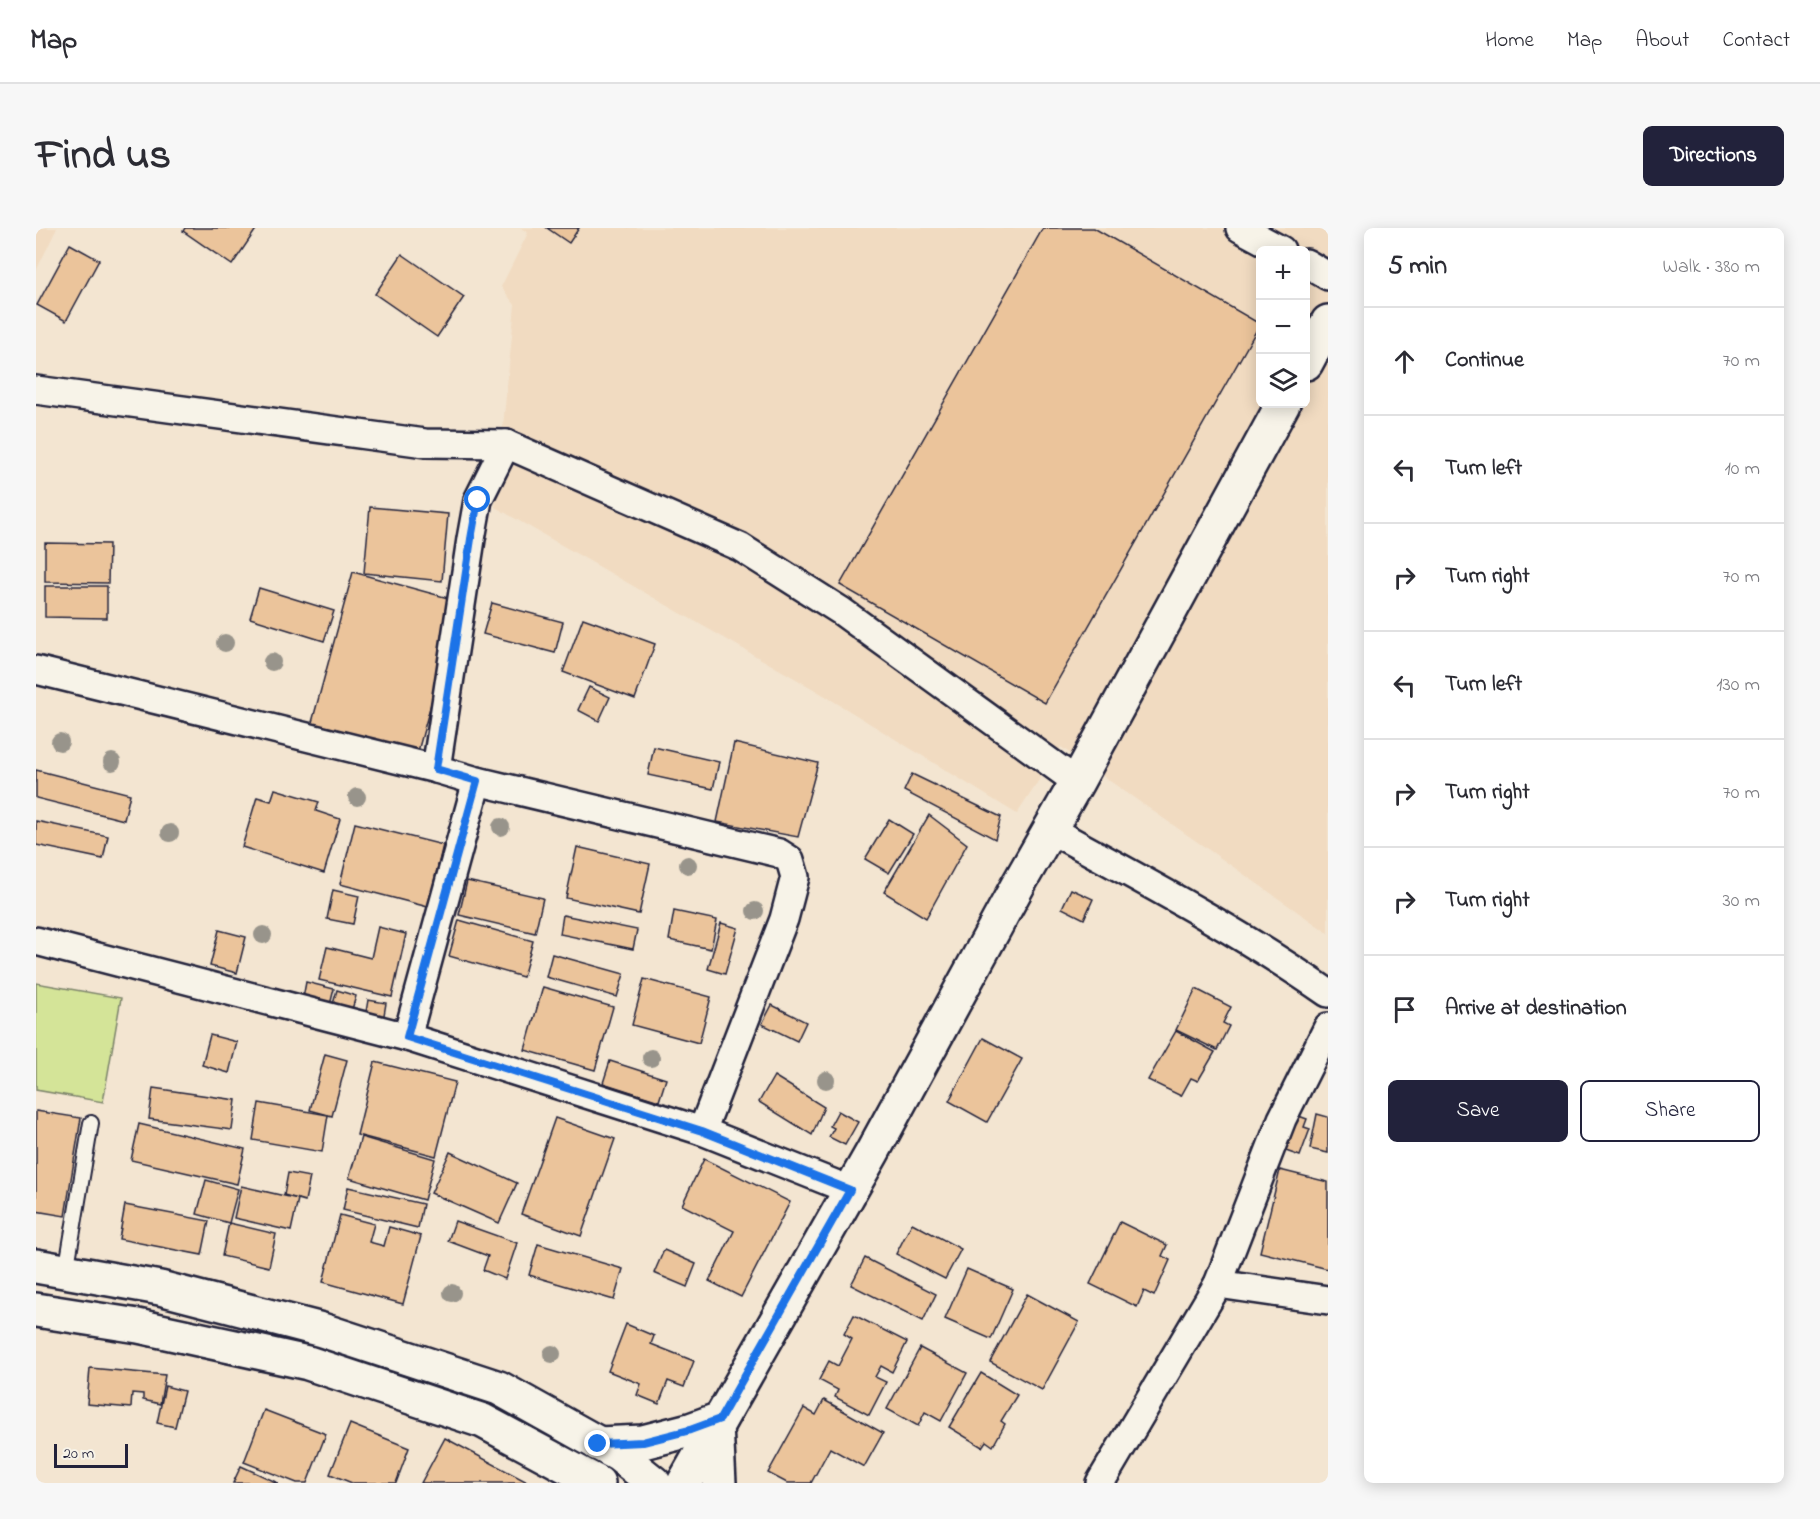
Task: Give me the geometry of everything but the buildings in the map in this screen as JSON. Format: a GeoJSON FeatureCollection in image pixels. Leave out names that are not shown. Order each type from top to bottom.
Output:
{"type":"FeatureCollection","features":[{"type":"Feature","properties":{"kind":"main road"},"geometry":{"type":"LineString","coordinates":[[1310,354],[1328,322]]}},
{"type":"Feature","properties":{"kind":"main road"},"geometry":{"type":"LineString","coordinates":[[684,1483],[873,1153],[1281,408]]}},
{"type":"Feature","properties":{"kind":"main road"},"geometry":{"type":"LineString","coordinates":[[51,1269],[160,1288],[322,1330],[499,1388],[619,1455],[654,1483]]}},
{"type":"Feature","properties":{"kind":"main road"},"geometry":{"type":"LineString","coordinates":[[36,1310],[138,1326],[308,1363],[483,1421],[598,1483]]}},
{"type":"Feature","properties":{"kind":"main road"},"geometry":{"type":"LineString","coordinates":[[598,1444],[643,1442],[718,1422]]}},
{"type":"Feature","properties":{"kind":"main road"},"geometry":{"type":"LineString","coordinates":[[718,1422],[719,1483]]}},
{"type":"Feature","properties":{"kind":"street"},"geometry":{"type":"LineString","coordinates":[[1240,228],[1274,246]]}},
{"type":"Feature","properties":{"kind":"street"},"geometry":{"type":"LineString","coordinates":[[1310,266],[1328,276]]}},
{"type":"Feature","properties":{"kind":"street"},"geometry":{"type":"LineString","coordinates":[[36,390],[425,443],[506,444],[740,547],[841,612],[1077,782]]}},
{"type":"Feature","properties":{"kind":"street"},"geometry":{"type":"LineString","coordinates":[[436,769],[478,500],[506,444]]}},
{"type":"Feature","properties":{"kind":"street"},"geometry":{"type":"LineString","coordinates":[[36,670],[477,781],[779,853],[790,860],[795,877],[784,919],[702,1131]]}},
{"type":"Feature","properties":{"kind":"street"},"geometry":{"type":"LineString","coordinates":[[407,1037],[477,781]]}},
{"type":"Feature","properties":{"kind":"street"},"geometry":{"type":"LineString","coordinates":[[1049,829],[1192,907],[1295,970],[1328,993]]}},
{"type":"Feature","properties":{"kind":"street"},"geometry":{"type":"LineString","coordinates":[[36,941],[407,1037],[702,1131],[850,1190]]}},
{"type":"Feature","properties":{"kind":"street"},"geometry":{"type":"LineString","coordinates":[[1100,1483],[1218,1284],[1282,1119],[1328,1027]]}},
{"type":"Feature","properties":{"kind":"street"},"geometry":{"type":"LineString","coordinates":[[1218,1284],[1328,1300]]}},
{"type":"Feature","properties":{"kind":"lane"},"geometry":{"type":"LineString","coordinates":[[51,1269],[91,1123]]}},
{"type":"Feature","properties":{"kind":"shaded area"},"geometry":{"type":"Polygon","coordinates":[[[36,228],[57,228],[36,271],[36,228]]]}},
{"type":"Feature","properties":{"kind":"shaded area"},"geometry":{"type":"Polygon","coordinates":[[[521,228],[1328,228],[1328,933],[1061,747],[1017,814],[817,691],[495,507],[515,305],[501,287],[528,233],[521,228]]]}},
{"type":"Feature","properties":{"kind":"green space"},"geometry":{"type":"Polygon","coordinates":[[[36,983],[121,998],[103,1102],[36,1090],[36,983]]]}},
{"type":"Feature","properties":{"kind":"route"},"geometry":{"type":"LineString","coordinates":[[478,500],[436,769],[477,781],[407,1037],[702,1131],[850,1190],[720,1419],[690,1430],[643,1442],[598,1444]]}}]}
